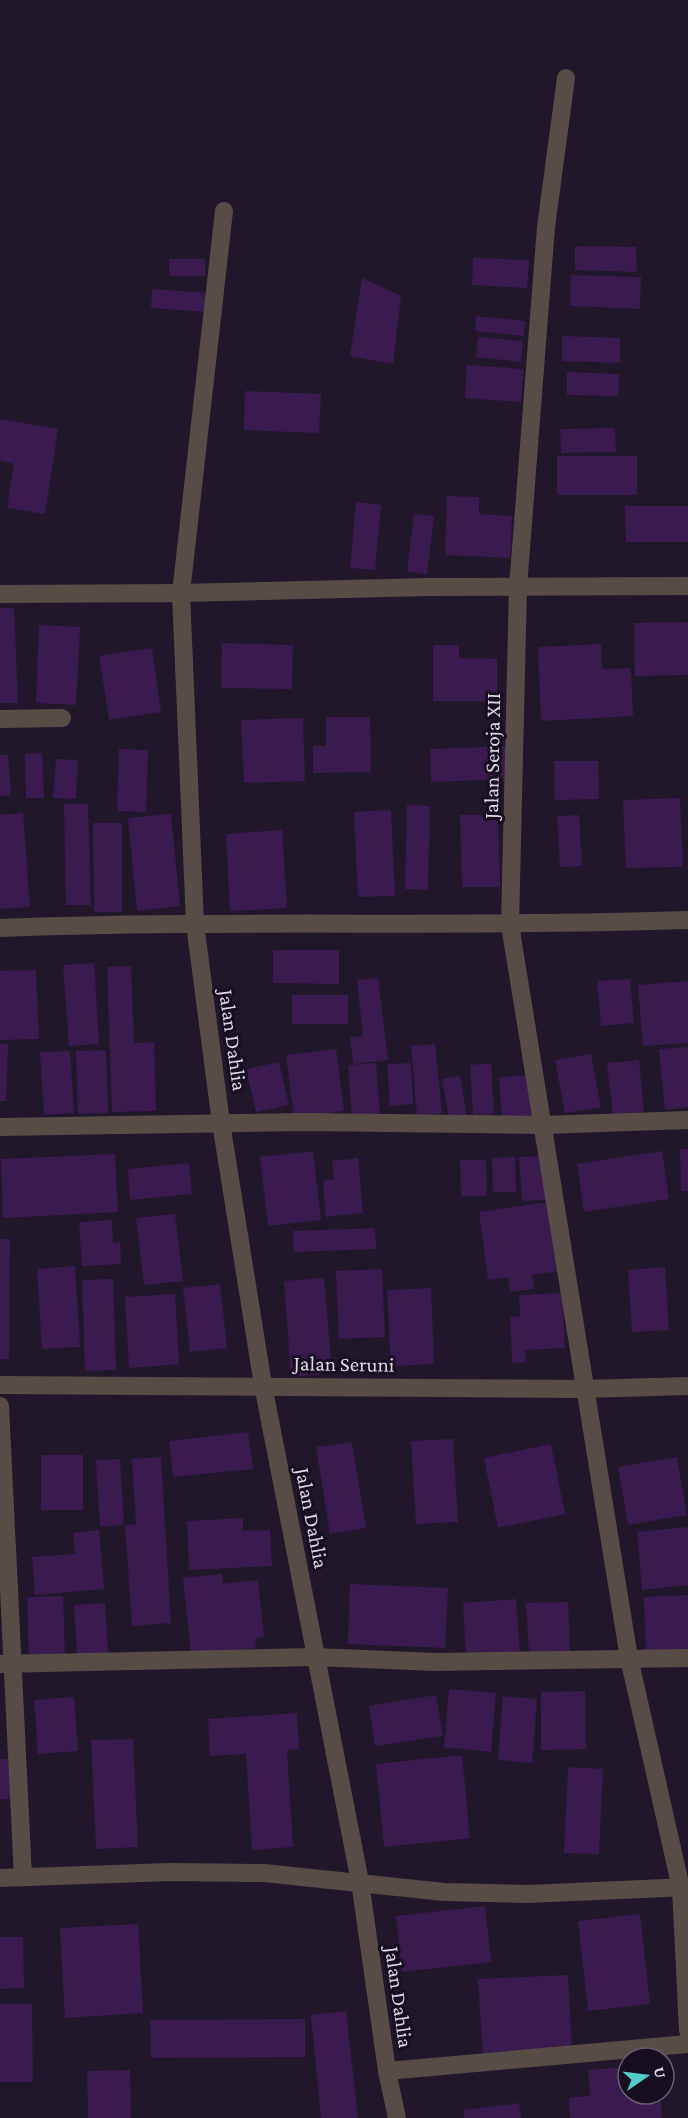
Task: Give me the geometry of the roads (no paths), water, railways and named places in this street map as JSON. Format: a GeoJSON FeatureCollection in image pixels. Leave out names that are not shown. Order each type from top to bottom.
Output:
{"type":"FeatureCollection","features":[{"type":"Feature","properties":{"kind":"street","name":"Jalan Seroja XII"},"geometry":{"type":"LineString","coordinates":[[566,78],[546,227],[518,587],[510,925],[629,1658],[684,1888],[688,2030]]}},
{"type":"Feature","properties":{"kind":"street","name":"Jalan Dahlia"},"geometry":{"type":"LineString","coordinates":[[224,211],[181,593],[195,924],[221,1123],[264,1385],[360,1882],[387,2071],[397,2118]]}},
{"type":"Feature","properties":{"kind":"street"},"geometry":{"type":"LineString","coordinates":[[0,594],[181,593],[427,586],[688,586]]}},
{"type":"Feature","properties":{"kind":"street"},"geometry":{"type":"LineString","coordinates":[[0,719],[62,718]]}},
{"type":"Feature","properties":{"kind":"street"},"geometry":{"type":"LineString","coordinates":[[0,928],[195,924],[510,925],[688,920]]}},
{"type":"Feature","properties":{"kind":"street"},"geometry":{"type":"LineString","coordinates":[[0,1127],[221,1123],[543,1125],[688,1120]]}},
{"type":"Feature","properties":{"kind":"street","name":"Jalan Seruni"},"geometry":{"type":"LineString","coordinates":[[0,1385],[264,1385],[585,1389],[688,1386]]}},
{"type":"Feature","properties":{"kind":"street"},"geometry":{"type":"LineString","coordinates":[[0,1406],[7,1664],[23,1877]]}},
{"type":"Feature","properties":{"kind":"street"},"geometry":{"type":"LineString","coordinates":[[7,1664],[315,1657],[436,1662],[688,1658]]}},
{"type":"Feature","properties":{"kind":"street"},"geometry":{"type":"LineString","coordinates":[[0,1878],[170,1872],[264,1873],[444,1892],[528,1894],[684,1888]]}},
{"type":"Feature","properties":{"kind":"street"},"geometry":{"type":"LineString","coordinates":[[387,2071],[688,2044]]}}]}
